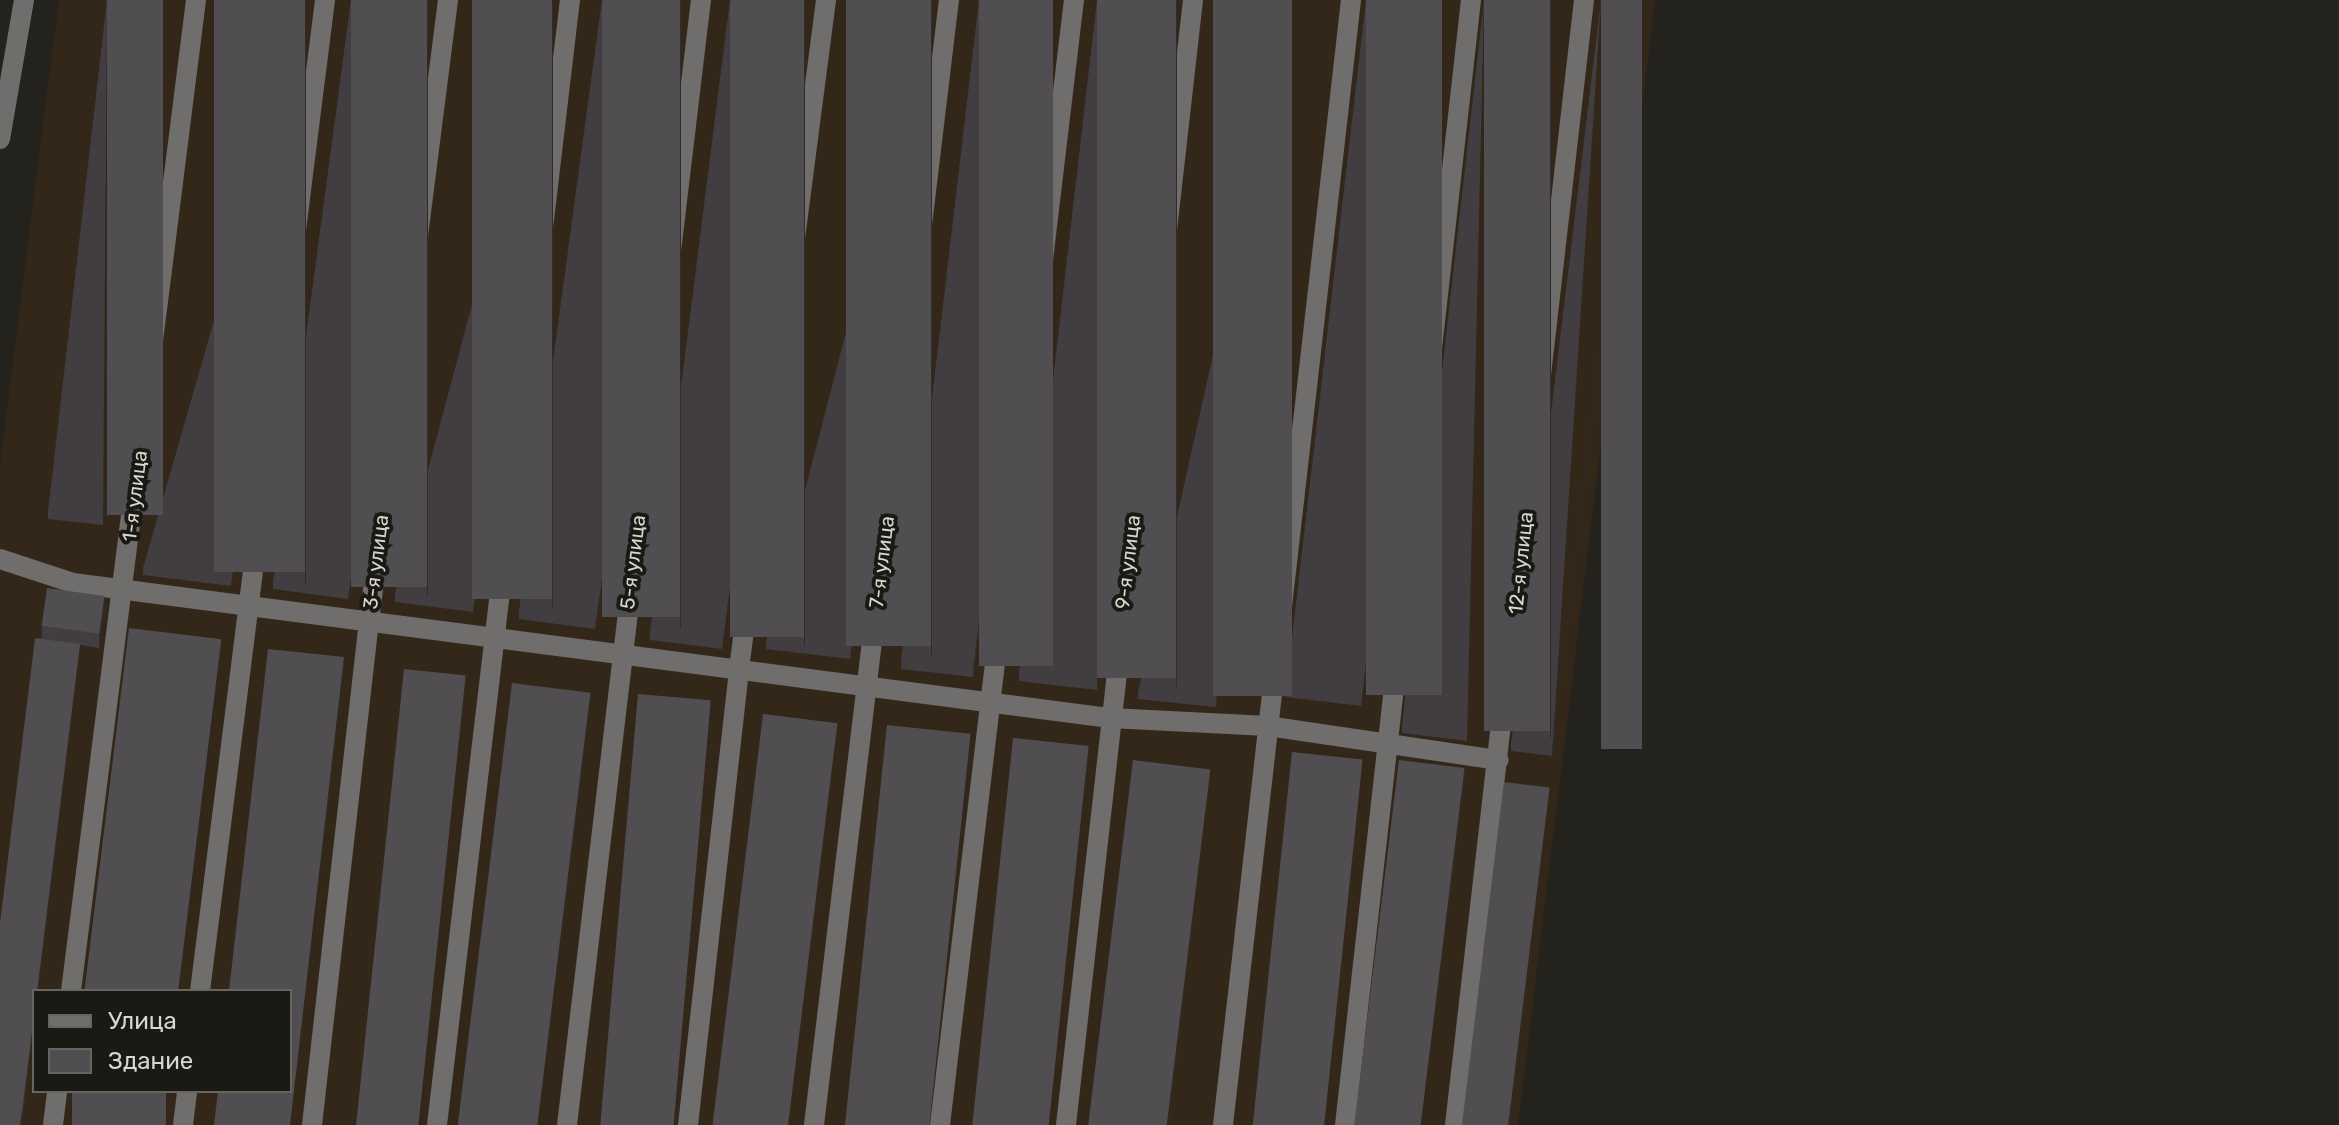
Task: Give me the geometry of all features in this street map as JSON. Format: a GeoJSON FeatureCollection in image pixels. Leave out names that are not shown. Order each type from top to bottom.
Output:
{"type":"FeatureCollection","features":[{"type":"Feature","properties":{"kind":"street"},"geometry":{"type":"LineString","coordinates":[[0,139],[24,0]]}},
{"type":"Feature","properties":{"kind":"street","name":"1-я улица"},"geometry":{"type":"LineString","coordinates":[[71,989],[196,0]]}},
{"type":"Feature","properties":{"kind":"street"},"geometry":{"type":"LineString","coordinates":[[200,989],[325,0]]}},
{"type":"Feature","properties":{"kind":"street","name":"3-я улица"},"geometry":{"type":"LineString","coordinates":[[312,1125],[369,621],[448,0]]}},
{"type":"Feature","properties":{"kind":"street"},"geometry":{"type":"LineString","coordinates":[[437,1125],[570,0]]}},
{"type":"Feature","properties":{"kind":"street","name":"5-я улица"},"geometry":{"type":"LineString","coordinates":[[567,1125],[701,0]]}},
{"type":"Feature","properties":{"kind":"street"},"geometry":{"type":"LineString","coordinates":[[688,1125],[739,669],[826,0]]}},
{"type":"Feature","properties":{"kind":"street","name":"7-я улица"},"geometry":{"type":"LineString","coordinates":[[814,1125],[949,0]]}},
{"type":"Feature","properties":{"kind":"street"},"geometry":{"type":"LineString","coordinates":[[940,1125],[1074,0]]}},
{"type":"Feature","properties":{"kind":"street","name":"9-я улица"},"geometry":{"type":"LineString","coordinates":[[1066,1125],[1193,0]]}},
{"type":"Feature","properties":{"kind":"street"},"geometry":{"type":"LineString","coordinates":[[1223,1125],[1351,0]]}},
{"type":"Feature","properties":{"kind":"street"},"geometry":{"type":"LineString","coordinates":[[1345,1125],[1391,743],[1471,0]]}},
{"type":"Feature","properties":{"kind":"street","name":"12-я улица"},"geometry":{"type":"LineString","coordinates":[[1455,1125],[1584,0]]}},
{"type":"Feature","properties":{"kind":"street"},"geometry":{"type":"LineString","coordinates":[[0,559],[73,583],[1110,718],[1268,726],[1499,760]]}},
{"type":"Feature","properties":{"kind":"street"},"geometry":{"type":"LineString","coordinates":[[53,1125],[57,1093]]}},
{"type":"Feature","properties":{"kind":"street"},"geometry":{"type":"LineString","coordinates":[[183,1125],[187,1093]]}},
{"type":"Feature","properties":{"kind":"shaded area"},"geometry":{"type":"Polygon","coordinates":[[[59,0],[1655,0],[1518,1125],[0,1125],[0,464],[59,0]]]}},
{"type":"Feature","properties":{"kind":"building"},"geometry":{"type":"Polygon","coordinates":[[[107,0],[163,0],[163,515],[107,515],[107,0]]]}},
{"type":"Feature","properties":{"kind":"building"},"geometry":{"type":"Polygon","coordinates":[[[214,0],[305,0],[305,572],[214,572],[214,0]]]}},
{"type":"Feature","properties":{"kind":"building"},"geometry":{"type":"Polygon","coordinates":[[[351,0],[427,0],[427,587],[351,587],[351,0]]]}},
{"type":"Feature","properties":{"kind":"building"},"geometry":{"type":"Polygon","coordinates":[[[472,0],[552,0],[552,599],[472,599],[472,0]]]}},
{"type":"Feature","properties":{"kind":"building"},"geometry":{"type":"Polygon","coordinates":[[[602,0],[680,0],[680,617],[602,617],[602,0]]]}},
{"type":"Feature","properties":{"kind":"building"},"geometry":{"type":"Polygon","coordinates":[[[730,0],[804,0],[804,637],[730,637],[730,0]]]}},
{"type":"Feature","properties":{"kind":"building"},"geometry":{"type":"Polygon","coordinates":[[[846,0],[931,0],[931,646],[846,646],[846,0]]]}},
{"type":"Feature","properties":{"kind":"building"},"geometry":{"type":"Polygon","coordinates":[[[979,0],[1053,0],[1053,666],[979,666],[979,0]]]}},
{"type":"Feature","properties":{"kind":"building"},"geometry":{"type":"Polygon","coordinates":[[[1097,0],[1176,0],[1176,678],[1097,678],[1097,0]]]}},
{"type":"Feature","properties":{"kind":"building"},"geometry":{"type":"Polygon","coordinates":[[[1213,0],[1292,0],[1292,696],[1213,696],[1213,0]]]}},
{"type":"Feature","properties":{"kind":"building"},"geometry":{"type":"Polygon","coordinates":[[[1366,0],[1442,0],[1442,695],[1366,695],[1366,0]]]}},
{"type":"Feature","properties":{"kind":"building"},"geometry":{"type":"Polygon","coordinates":[[[1484,0],[1550,0],[1550,731],[1484,731],[1484,0]]]}},
{"type":"Feature","properties":{"kind":"building"},"geometry":{"type":"Polygon","coordinates":[[[1601,0],[1642,0],[1642,749],[1601,749],[1601,0]]]}},
{"type":"Feature","properties":{"kind":"building"},"geometry":{"type":"Polygon","coordinates":[[[47,588],[104,596],[99,634],[42,626],[47,588]]]}},
{"type":"Feature","properties":{"kind":"building"},"geometry":{"type":"Polygon","coordinates":[[[129,628],[221,639],[178,989],[85,989],[129,628]]]}},
{"type":"Feature","properties":{"kind":"building"},"geometry":{"type":"Polygon","coordinates":[[[35,638],[80,644],[37,989],[32,989],[32,1031],[20,1125],[0,1125],[0,923],[35,638]]]}},
{"type":"Feature","properties":{"kind":"building"},"geometry":{"type":"Polygon","coordinates":[[[268,649],[344,657],[290,1125],[214,1125],[218,1093],[292,1093],[292,989],[229,989],[268,649]]]}},
{"type":"Feature","properties":{"kind":"building"},"geometry":{"type":"Polygon","coordinates":[[[404,669],[466,675],[418,1125],[356,1125],[404,669]]]}},
{"type":"Feature","properties":{"kind":"building"},"geometry":{"type":"Polygon","coordinates":[[[512,683],[590,693],[537,1125],[458,1125],[512,683]]]}},
{"type":"Feature","properties":{"kind":"building"},"geometry":{"type":"Polygon","coordinates":[[[638,694],[711,700],[674,1125],[600,1125],[638,694]]]}},
{"type":"Feature","properties":{"kind":"building"},"geometry":{"type":"Polygon","coordinates":[[[763,714],[837,723],[788,1125],[713,1125],[763,714]]]}},
{"type":"Feature","properties":{"kind":"building"},"geometry":{"type":"Polygon","coordinates":[[[887,725],[971,734],[929,1125],[845,1125],[887,725]]]}},
{"type":"Feature","properties":{"kind":"building"},"geometry":{"type":"Polygon","coordinates":[[[1013,738],[1089,746],[1049,1125],[972,1125],[1013,738]]]}},
{"type":"Feature","properties":{"kind":"building"},"geometry":{"type":"Polygon","coordinates":[[[1292,752],[1363,759],[1324,1125],[1253,1125],[1292,752]]]}},
{"type":"Feature","properties":{"kind":"building"},"geometry":{"type":"Polygon","coordinates":[[[1133,760],[1210,770],[1167,1125],[1088,1125],[1133,760]]]}},
{"type":"Feature","properties":{"kind":"building"},"geometry":{"type":"Polygon","coordinates":[[[1399,760],[1465,768],[1421,1125],[1354,1125],[1399,760]]]}},
{"type":"Feature","properties":{"kind":"building"},"geometry":{"type":"Polygon","coordinates":[[[1504,782],[1550,788],[1508,1125],[1462,1124],[1504,782]]]}},
{"type":"Feature","properties":{"kind":"building"},"geometry":{"type":"Polygon","coordinates":[[[72,1093],[166,1093],[166,1125],[72,1125],[72,1093]]]}}]}
